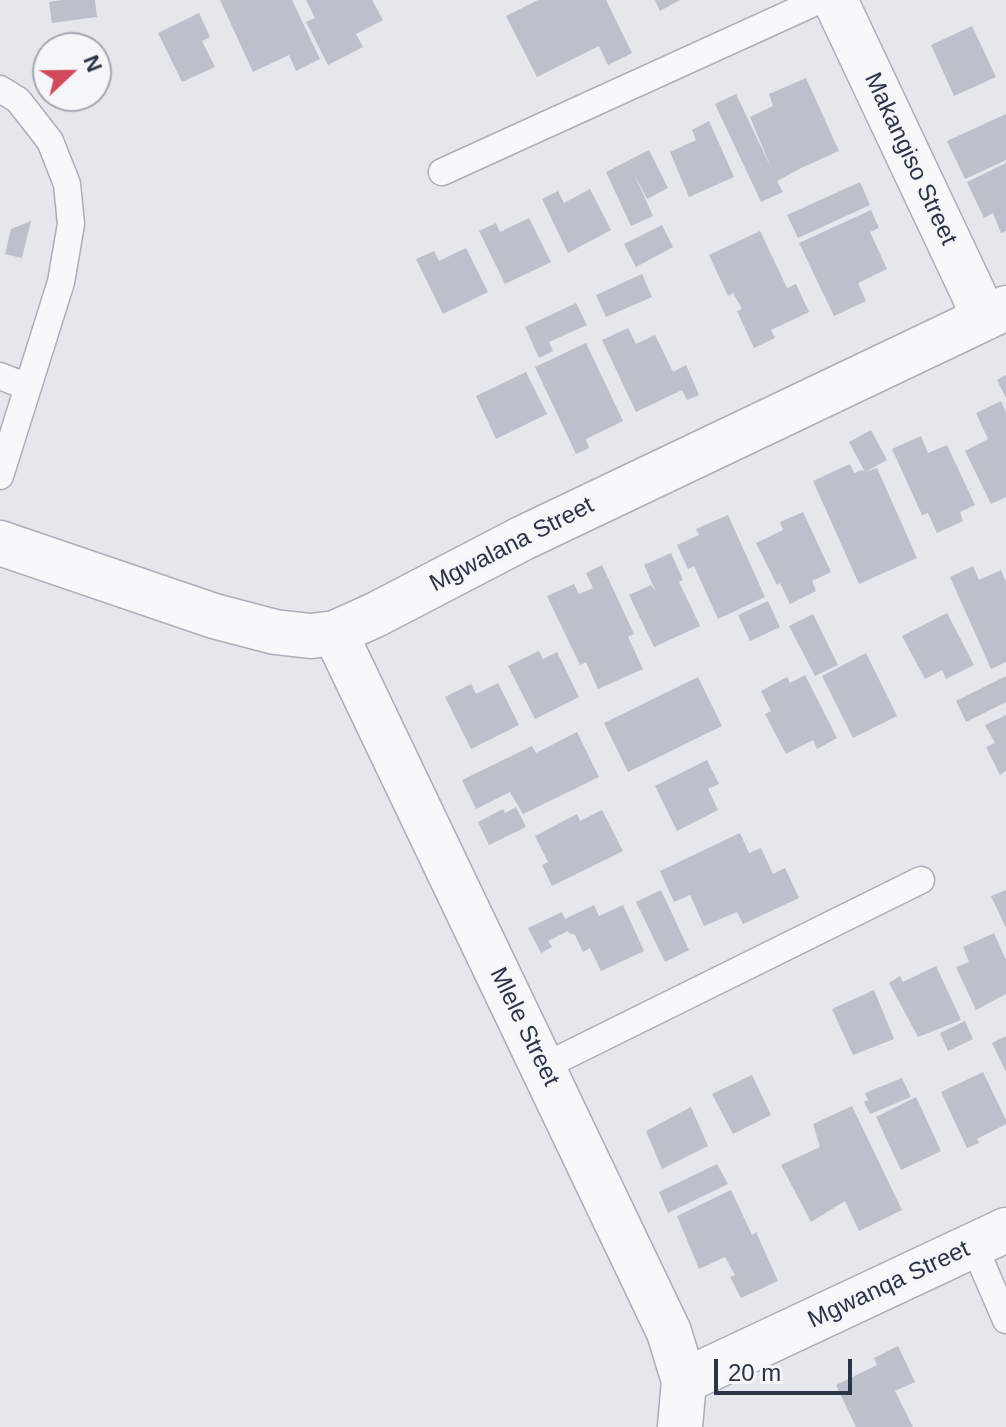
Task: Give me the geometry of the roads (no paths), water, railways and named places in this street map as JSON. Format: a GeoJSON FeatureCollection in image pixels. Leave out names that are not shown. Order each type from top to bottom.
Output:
{"type":"FeatureCollection","features":[{"type":"Feature","properties":{"kind":"street","name":"Makangiso Street"},"geometry":{"type":"LineString","coordinates":[[835,0],[995,313]]}},
{"type":"Feature","properties":{"kind":"street","name":"Mgwalana Street"},"geometry":{"type":"LineString","coordinates":[[0,543],[214,616],[275,632],[311,636],[335,633],[523,538],[995,313]]}},
{"type":"Feature","properties":{"kind":"street","name":"Mlele Street"},"geometry":{"type":"LineString","coordinates":[[335,633],[669,1332],[684,1381],[680,1427]]}},
{"type":"Feature","properties":{"kind":"street","name":"Mgwanqa Street"},"geometry":{"type":"LineString","coordinates":[[684,1381],[990,1238]]}},
{"type":"Feature","properties":{"kind":"lane"},"geometry":{"type":"LineString","coordinates":[[442,172],[820,0]]}},
{"type":"Feature","properties":{"kind":"lane"},"geometry":{"type":"LineString","coordinates":[[0,89],[18,100],[50,141],[67,184],[71,224],[61,282],[0,476]]}},
{"type":"Feature","properties":{"kind":"lane"},"geometry":{"type":"LineString","coordinates":[[0,376],[28,387]]}},
{"type":"Feature","properties":{"kind":"lane"},"geometry":{"type":"LineString","coordinates":[[543,1067],[921,880]]}},
{"type":"Feature","properties":{"kind":"lane"},"geometry":{"type":"LineString","coordinates":[[990,1238],[1006,1320]]}}]}
